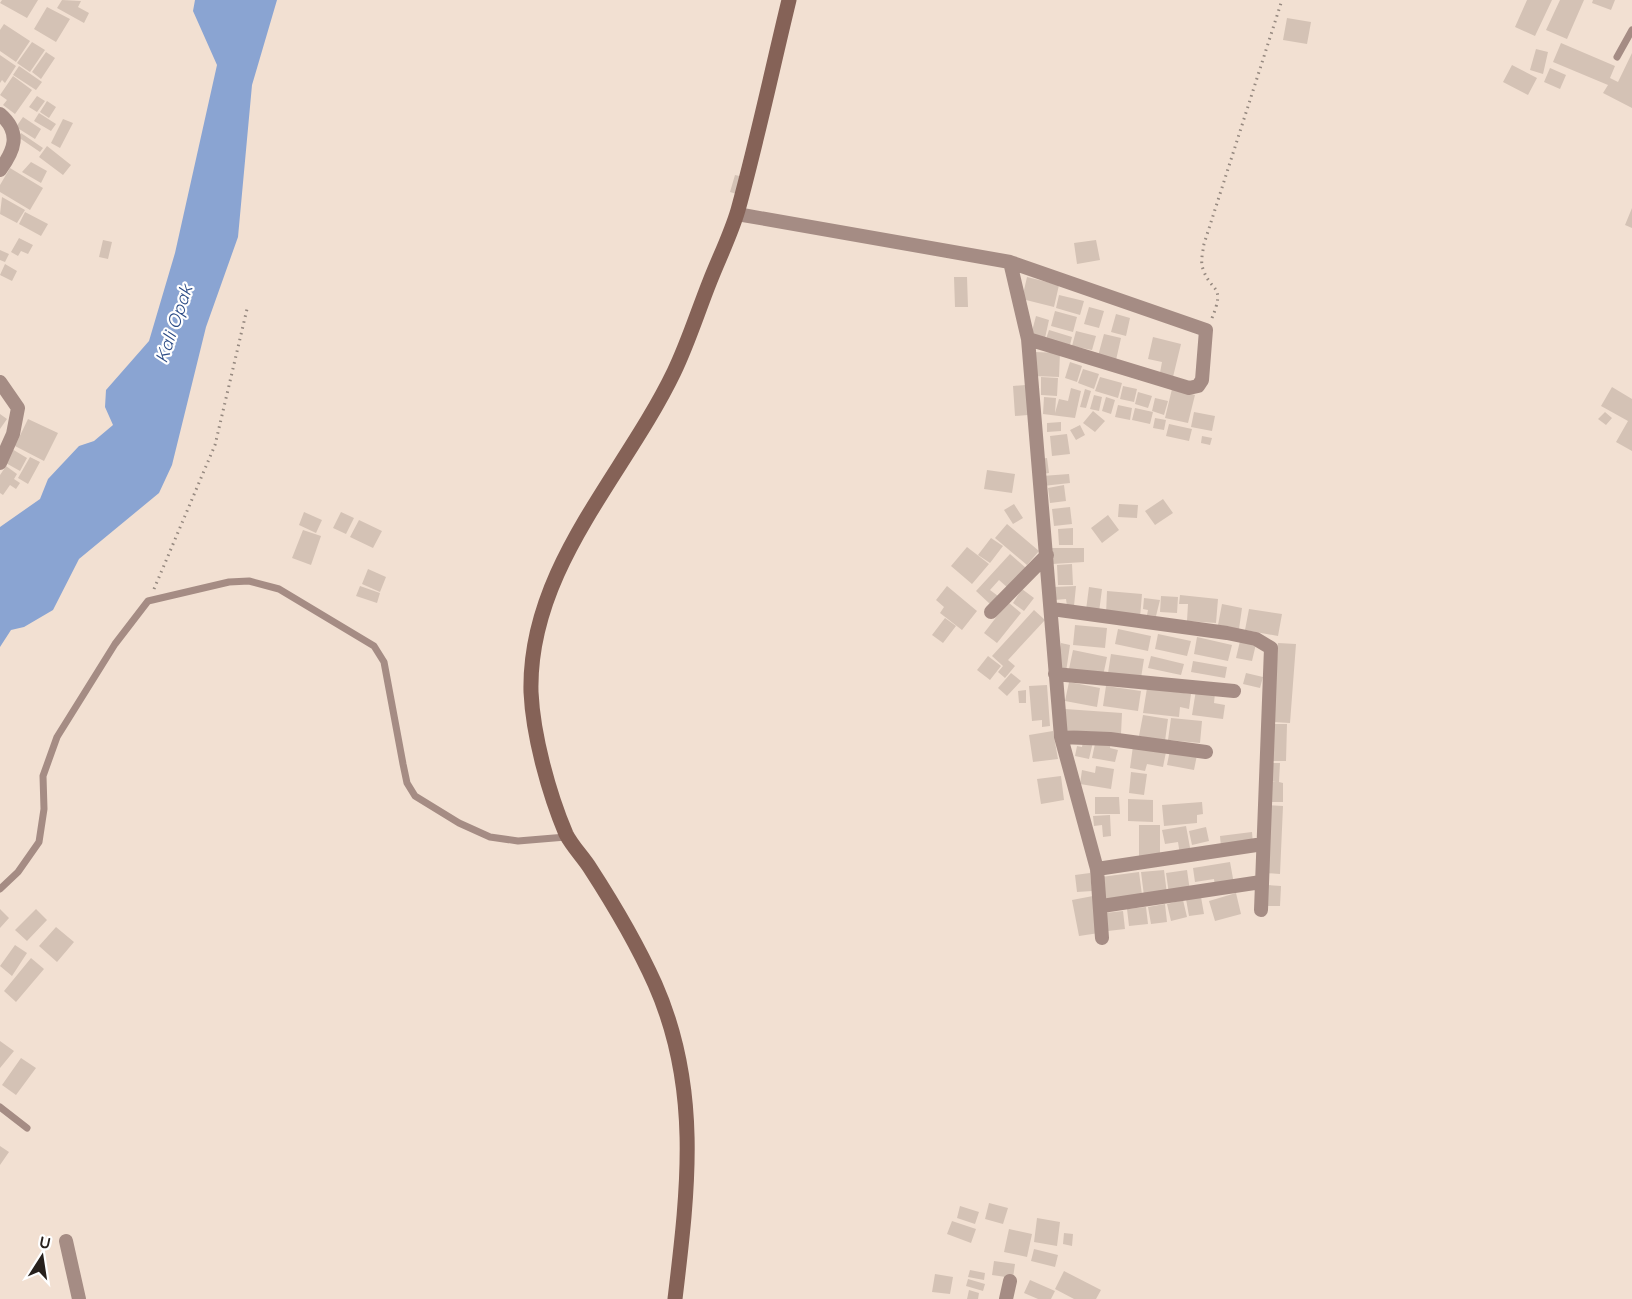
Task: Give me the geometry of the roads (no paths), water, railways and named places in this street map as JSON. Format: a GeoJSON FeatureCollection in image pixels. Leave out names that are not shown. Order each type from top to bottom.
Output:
{"type":"FeatureCollection","features":[{"type":"Feature","properties":{"kind":"street"},"geometry":{"type":"LineString","coordinates":[[675,1299],[687,1189],[689,1138],[676,1044],[655,984],[627,929],[589,865],[567,837],[548,778],[533,714],[532,674],[553,583],[568,549],[673,373],[737,214],[789,0]]}},
{"type":"Feature","properties":{"kind":"street"},"geometry":{"type":"LineString","coordinates":[[0,114],[7,120],[13,136],[13,151],[0,170]]}},
{"type":"Feature","properties":{"kind":"street"},"geometry":{"type":"LineString","coordinates":[[737,214],[1010,262],[1206,330],[1202,380],[1194,388],[1028,339]]}},
{"type":"Feature","properties":{"kind":"street"},"geometry":{"type":"LineString","coordinates":[[1010,262],[1028,339],[1061,737],[1097,869],[1102,906],[1102,938]]}},
{"type":"Feature","properties":{"kind":"street"},"geometry":{"type":"LineString","coordinates":[[0,382],[18,408],[13,434],[0,463]]}},
{"type":"Feature","properties":{"kind":"street"},"geometry":{"type":"LineString","coordinates":[[991,612],[1047,555]]}},
{"type":"Feature","properties":{"kind":"street"},"geometry":{"type":"LineString","coordinates":[[1052,609],[1227,633],[1256,639],[1271,648],[1260,910]]}},
{"type":"Feature","properties":{"kind":"street"},"geometry":{"type":"LineString","coordinates":[[1055,674],[1234,691]]}},
{"type":"Feature","properties":{"kind":"street"},"geometry":{"type":"LineString","coordinates":[[1061,737],[1110,739],[1206,752]]}},
{"type":"Feature","properties":{"kind":"street"},"geometry":{"type":"LineString","coordinates":[[1097,869],[1263,844]]}},
{"type":"Feature","properties":{"kind":"street"},"geometry":{"type":"LineString","coordinates":[[1102,906],[1261,882]]}},
{"type":"Feature","properties":{"kind":"street"},"geometry":{"type":"LineString","coordinates":[[66,1241],[79,1299]]}},
{"type":"Feature","properties":{"kind":"street"},"geometry":{"type":"LineString","coordinates":[[1006,1299],[1010,1281]]}},
{"type":"Feature","properties":{"kind":"lane"},"geometry":{"type":"LineString","coordinates":[[1617,57],[1632,30]]}},
{"type":"Feature","properties":{"kind":"lane"},"geometry":{"type":"LineString","coordinates":[[0,889],[18,872],[39,842],[44,809],[43,776],[57,737],[116,644],[148,601],[229,582],[249,581],[279,590],[374,646],[384,662],[407,783],[415,796],[459,823],[490,837],[518,841],[567,837]]}},
{"type":"Feature","properties":{"kind":"lane"},"geometry":{"type":"LineString","coordinates":[[0,1107],[27,1128]]}},
{"type":"Feature","properties":{"kind":"water","name":"Kali Opak"},"geometry":{"type":"Polygon","coordinates":[[[195,0],[277,0],[252,85],[238,237],[206,327],[172,465],[159,493],[79,559],[53,610],[24,627],[11,630],[0,647],[0,527],[40,499],[48,479],[79,446],[94,441],[113,425],[105,407],[106,390],[149,341],[175,253],[217,65],[193,11],[195,0]]]}}]}
